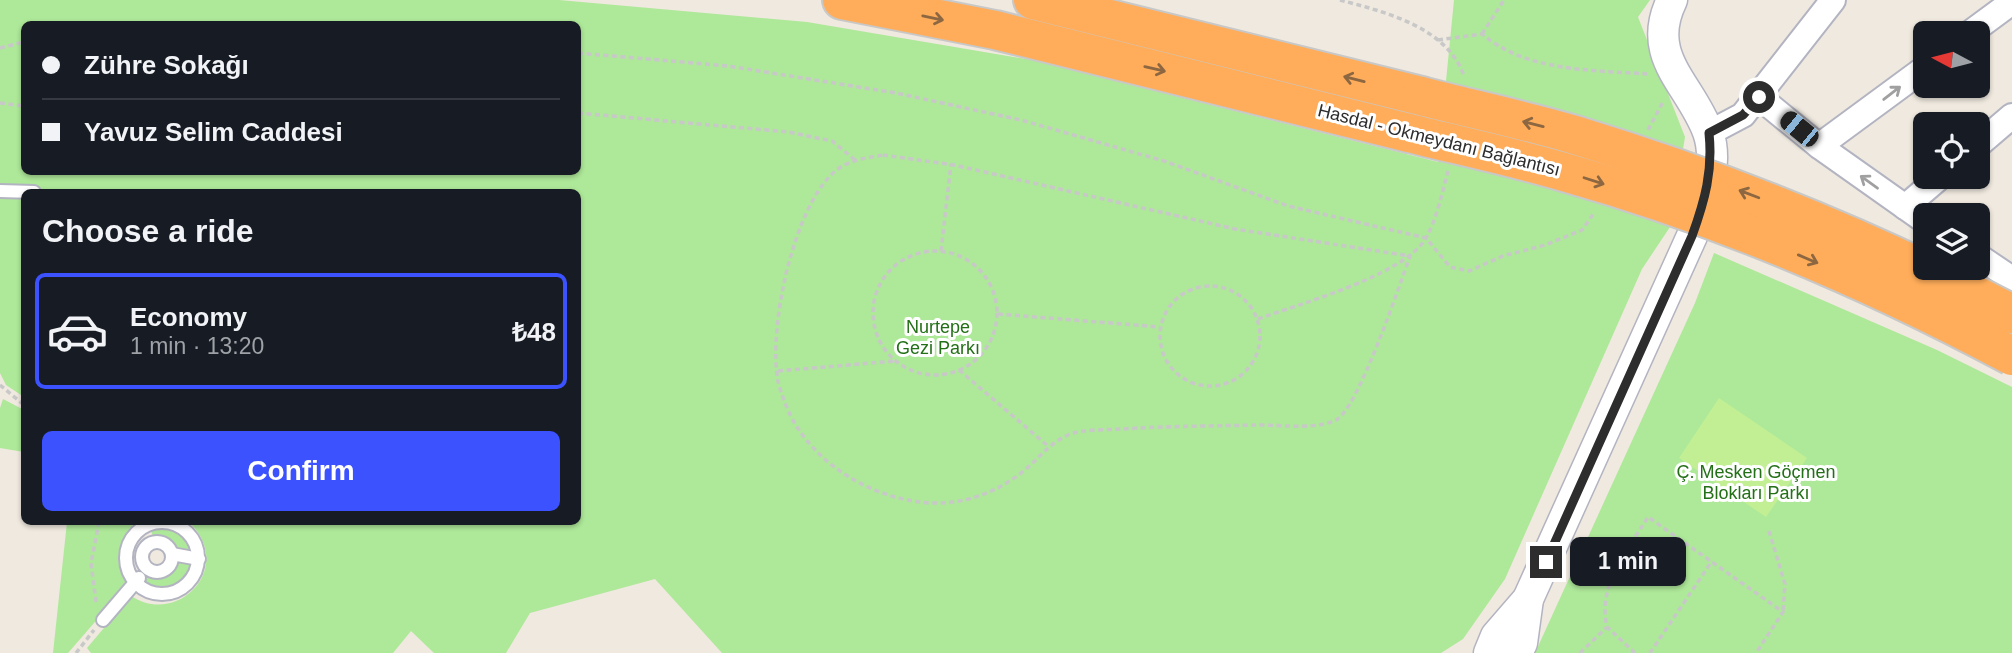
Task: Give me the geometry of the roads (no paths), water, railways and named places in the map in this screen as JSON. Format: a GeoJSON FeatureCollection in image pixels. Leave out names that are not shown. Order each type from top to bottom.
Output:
{"type":"FeatureCollection","features":[{"type":"Feature","properties":{"kind":"highway","name":"Hasdal - Okmeydanı Bağlantısı"},"geometry":{"type":"LineString","coordinates":[[842,0],[995,30],[1565,172],[1710,220],[1847,276],[2012,356]]}},
{"type":"Feature","properties":{"kind":"highway"},"geometry":{"type":"LineString","coordinates":[[1033,0],[1573,134],[1721,184],[1897,258],[2012,314]]}},
{"type":"Feature","properties":{"kind":"street"},"geometry":{"type":"LineString","coordinates":[[1489,653],[1496,636],[1528,599],[1568,516],[1692,236],[1708,192],[1712,158],[1709,133],[1665,54],[1662,33],[1672,0]]}},
{"type":"Feature","properties":{"kind":"street"},"geometry":{"type":"LineString","coordinates":[[1709,133],[1743,115],[1833,0]]}},
{"type":"Feature","properties":{"kind":"street"},"geometry":{"type":"LineString","coordinates":[[1986,21],[2012,2]]}},
{"type":"Feature","properties":{"kind":"street"},"geometry":{"type":"LineString","coordinates":[[1819,146],[1913,77]]}},
{"type":"Feature","properties":{"kind":"street"},"geometry":{"type":"LineString","coordinates":[[1759,97],[1819,146],[1913,213]]}},
{"type":"Feature","properties":{"kind":"street"},"geometry":{"type":"LineString","coordinates":[[1990,135],[2012,116]]}},
{"type":"Feature","properties":{"kind":"street"},"geometry":{"type":"LineString","coordinates":[[1990,264],[2012,279]]}},
{"type":"Feature","properties":{"kind":"street"},"geometry":{"type":"LineString","coordinates":[[1517,653],[1522,643],[1528,599]]}},
{"type":"Feature","properties":{"kind":"lane"},"geometry":{"type":"LineString","coordinates":[[0,191],[21,192]]}},
{"type":"Feature","properties":{"kind":"lane"},"geometry":{"type":"LineString","coordinates":[[151,543],[140,525],[129,543],[126,566],[135,582],[148,592],[172,594],[192,579],[199,559],[196,543],[179,525]]}},
{"type":"Feature","properties":{"kind":"lane"},"geometry":{"type":"LineString","coordinates":[[147,569],[157,572],[166,570],[172,562],[172,554],[166,544],[151,543]]}},
{"type":"Feature","properties":{"kind":"lane"},"geometry":{"type":"LineString","coordinates":[[147,569],[142,555],[151,543]]}},
{"type":"Feature","properties":{"kind":"lane"},"geometry":{"type":"LineString","coordinates":[[172,554],[199,559]]}},
{"type":"Feature","properties":{"kind":"lane"},"geometry":{"type":"LineString","coordinates":[[103,620],[147,569]]}},
{"type":"Feature","properties":{"kind":"park label","name":"Nurtepe Gezi Parkı"},"geometry":{"type":"Point","coordinates":[938,337]}},
{"type":"Feature","properties":{"kind":"park label","name":"Ç. Mesken Göçmen Blokları Parkı"},"geometry":{"type":"Point","coordinates":[1756,482]}}]}
